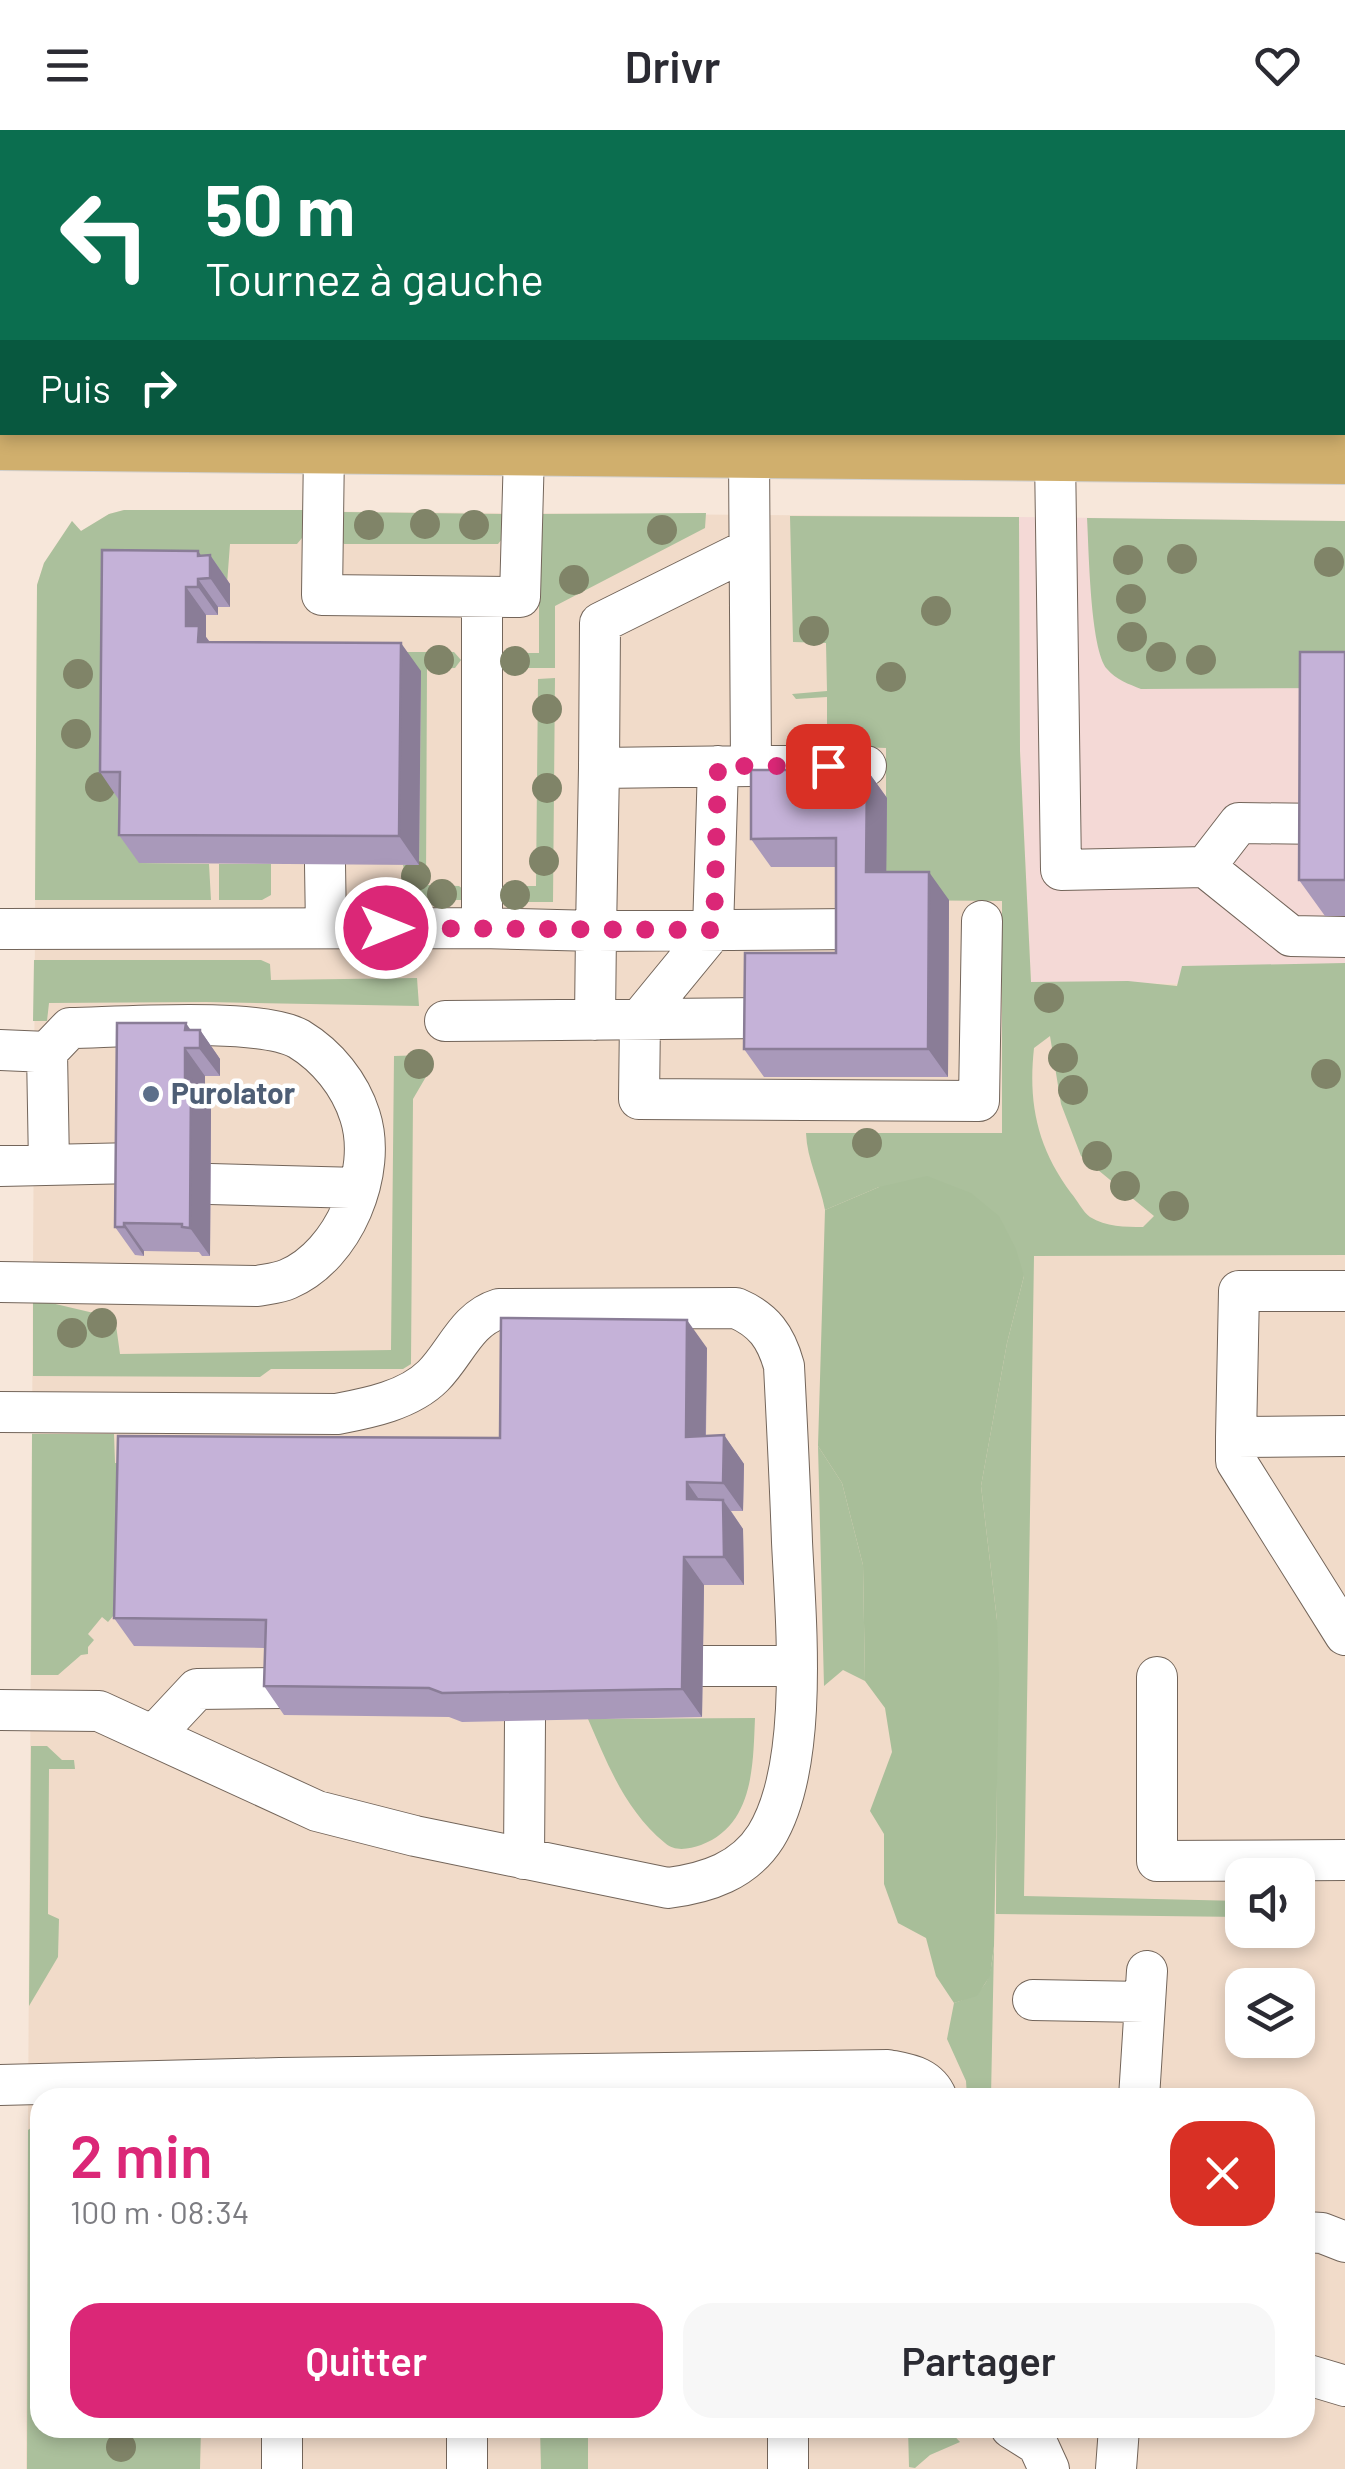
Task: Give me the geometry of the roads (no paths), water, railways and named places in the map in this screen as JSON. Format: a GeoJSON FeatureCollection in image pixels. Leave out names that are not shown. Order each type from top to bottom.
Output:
{"type":"FeatureCollection","features":[{"type":"Feature","properties":{"kind":"main road"},"geometry":{"type":"LineString","coordinates":[[0,444],[174,440],[324,448],[550,445],[1345,459]]}},
{"type":"Feature","properties":{"kind":"lane"},"geometry":{"type":"LineString","coordinates":[[324,448],[322,595],[520,597],[550,445]]}},
{"type":"Feature","properties":{"kind":"lane"},"geometry":{"type":"LineString","coordinates":[[731,447],[749,549],[735,766],[714,930],[640,1019],[639,1099],[979,1102],[982,921]]}},
{"type":"Feature","properties":{"kind":"lane"},"geometry":{"type":"LineString","coordinates":[[1054,456],[1061,870],[1205,867],[1290,936],[1345,937]]}},
{"type":"Feature","properties":{"kind":"lane"},"geometry":{"type":"LineString","coordinates":[[595,1020],[600,623],[749,549]]}},
{"type":"Feature","properties":{"kind":"lane"},"geometry":{"type":"LineString","coordinates":[[482,597],[482,928]]}},
{"type":"Feature","properties":{"kind":"lane"},"geometry":{"type":"LineString","coordinates":[[598,768],[866,766]]}},
{"type":"Feature","properties":{"kind":"lane"},"geometry":{"type":"LineString","coordinates":[[1205,867],[1239,823],[1326,824]]}},
{"type":"Feature","properties":{"kind":"lane"},"geometry":{"type":"LineString","coordinates":[[325,864],[326,928]]}},
{"type":"Feature","properties":{"kind":"lane"},"geometry":{"type":"LineString","coordinates":[[0,929],[856,929]]}},
{"type":"Feature","properties":{"kind":"lane"},"geometry":{"type":"LineString","coordinates":[[445,1021],[765,1018]]}},
{"type":"Feature","properties":{"kind":"lane"},"geometry":{"type":"LineString","coordinates":[[0,1282],[258,1286],[287,1280],[310,1266],[344,1225],[360,1188],[361,1119],[350,1094],[324,1058],[280,1031],[70,1028],[47,1052],[49,1166]]}},
{"type":"Feature","properties":{"kind":"lane"},"geometry":{"type":"LineString","coordinates":[[0,1050],[47,1052]]}},
{"type":"Feature","properties":{"kind":"lane"},"geometry":{"type":"LineString","coordinates":[[0,1166],[136,1163]]}},
{"type":"Feature","properties":{"kind":"lane"},"geometry":{"type":"LineString","coordinates":[[210,1184],[360,1188]]}},
{"type":"Feature","properties":{"kind":"lane"},"geometry":{"type":"LineString","coordinates":[[1345,1292],[1239,1291],[1236,1437],[1236,1461],[1345,1636]]}},
{"type":"Feature","properties":{"kind":"lane"},"geometry":{"type":"LineString","coordinates":[[0,1412],[337,1414],[378,1404],[423,1384],[475,1321],[499,1308],[736,1308],[754,1316],[767,1328],[779,1346],[784,1366],[795,1666],[792,1746],[780,1808],[752,1854],[727,1873],[700,1884],[668,1888],[317,1811],[100,1712],[0,1710]]}},
{"type":"Feature","properties":{"kind":"lane"},"geometry":{"type":"LineString","coordinates":[[1236,1437],[1345,1436]]}},
{"type":"Feature","properties":{"kind":"lane"},"geometry":{"type":"LineString","coordinates":[[703,1666],[795,1666]]}},
{"type":"Feature","properties":{"kind":"lane"},"geometry":{"type":"LineString","coordinates":[[1157,1677],[1157,1861],[1345,1860]]}},
{"type":"Feature","properties":{"kind":"lane"},"geometry":{"type":"LineString","coordinates":[[154,1736],[197,1689],[285,1688]]}},
{"type":"Feature","properties":{"kind":"lane"},"geometry":{"type":"LineString","coordinates":[[524,1859],[525,1720]]}},
{"type":"Feature","properties":{"kind":"lane"},"geometry":{"type":"LineString","coordinates":[[1033,2000],[1146,1986],[1140,2088]]}},
{"type":"Feature","properties":{"kind":"lane"},"geometry":{"type":"LineString","coordinates":[[0,2085],[280,2088],[783,2084],[888,2070],[922,2079],[933,2088]]}},
{"type":"Feature","properties":{"kind":"lane"},"geometry":{"type":"LineString","coordinates":[[1315,2233],[1345,2242]]}},
{"type":"Feature","properties":{"kind":"lane"},"geometry":{"type":"LineString","coordinates":[[1315,2377],[1345,2386]]}},
{"type":"Feature","properties":{"kind":"lane"},"geometry":{"type":"LineString","coordinates":[[282,2438],[282,2469]]}},
{"type":"Feature","properties":{"kind":"lane"},"geometry":{"type":"LineString","coordinates":[[467,2438],[467,2469]]}},
{"type":"Feature","properties":{"kind":"lane"},"geometry":{"type":"LineString","coordinates":[[788,2438],[788,2469]]}},
{"type":"Feature","properties":{"kind":"lane"},"geometry":{"type":"LineString","coordinates":[[1027,2438],[1038,2445],[1049,2469]]}},
{"type":"Feature","properties":{"kind":"lane"},"geometry":{"type":"LineString","coordinates":[[1116,2469],[1118,2438]]}},
{"type":"Feature","properties":{"kind":"place","name":"Purolator"},"geometry":{"type":"Point","coordinates":[151,1094]}}]}
